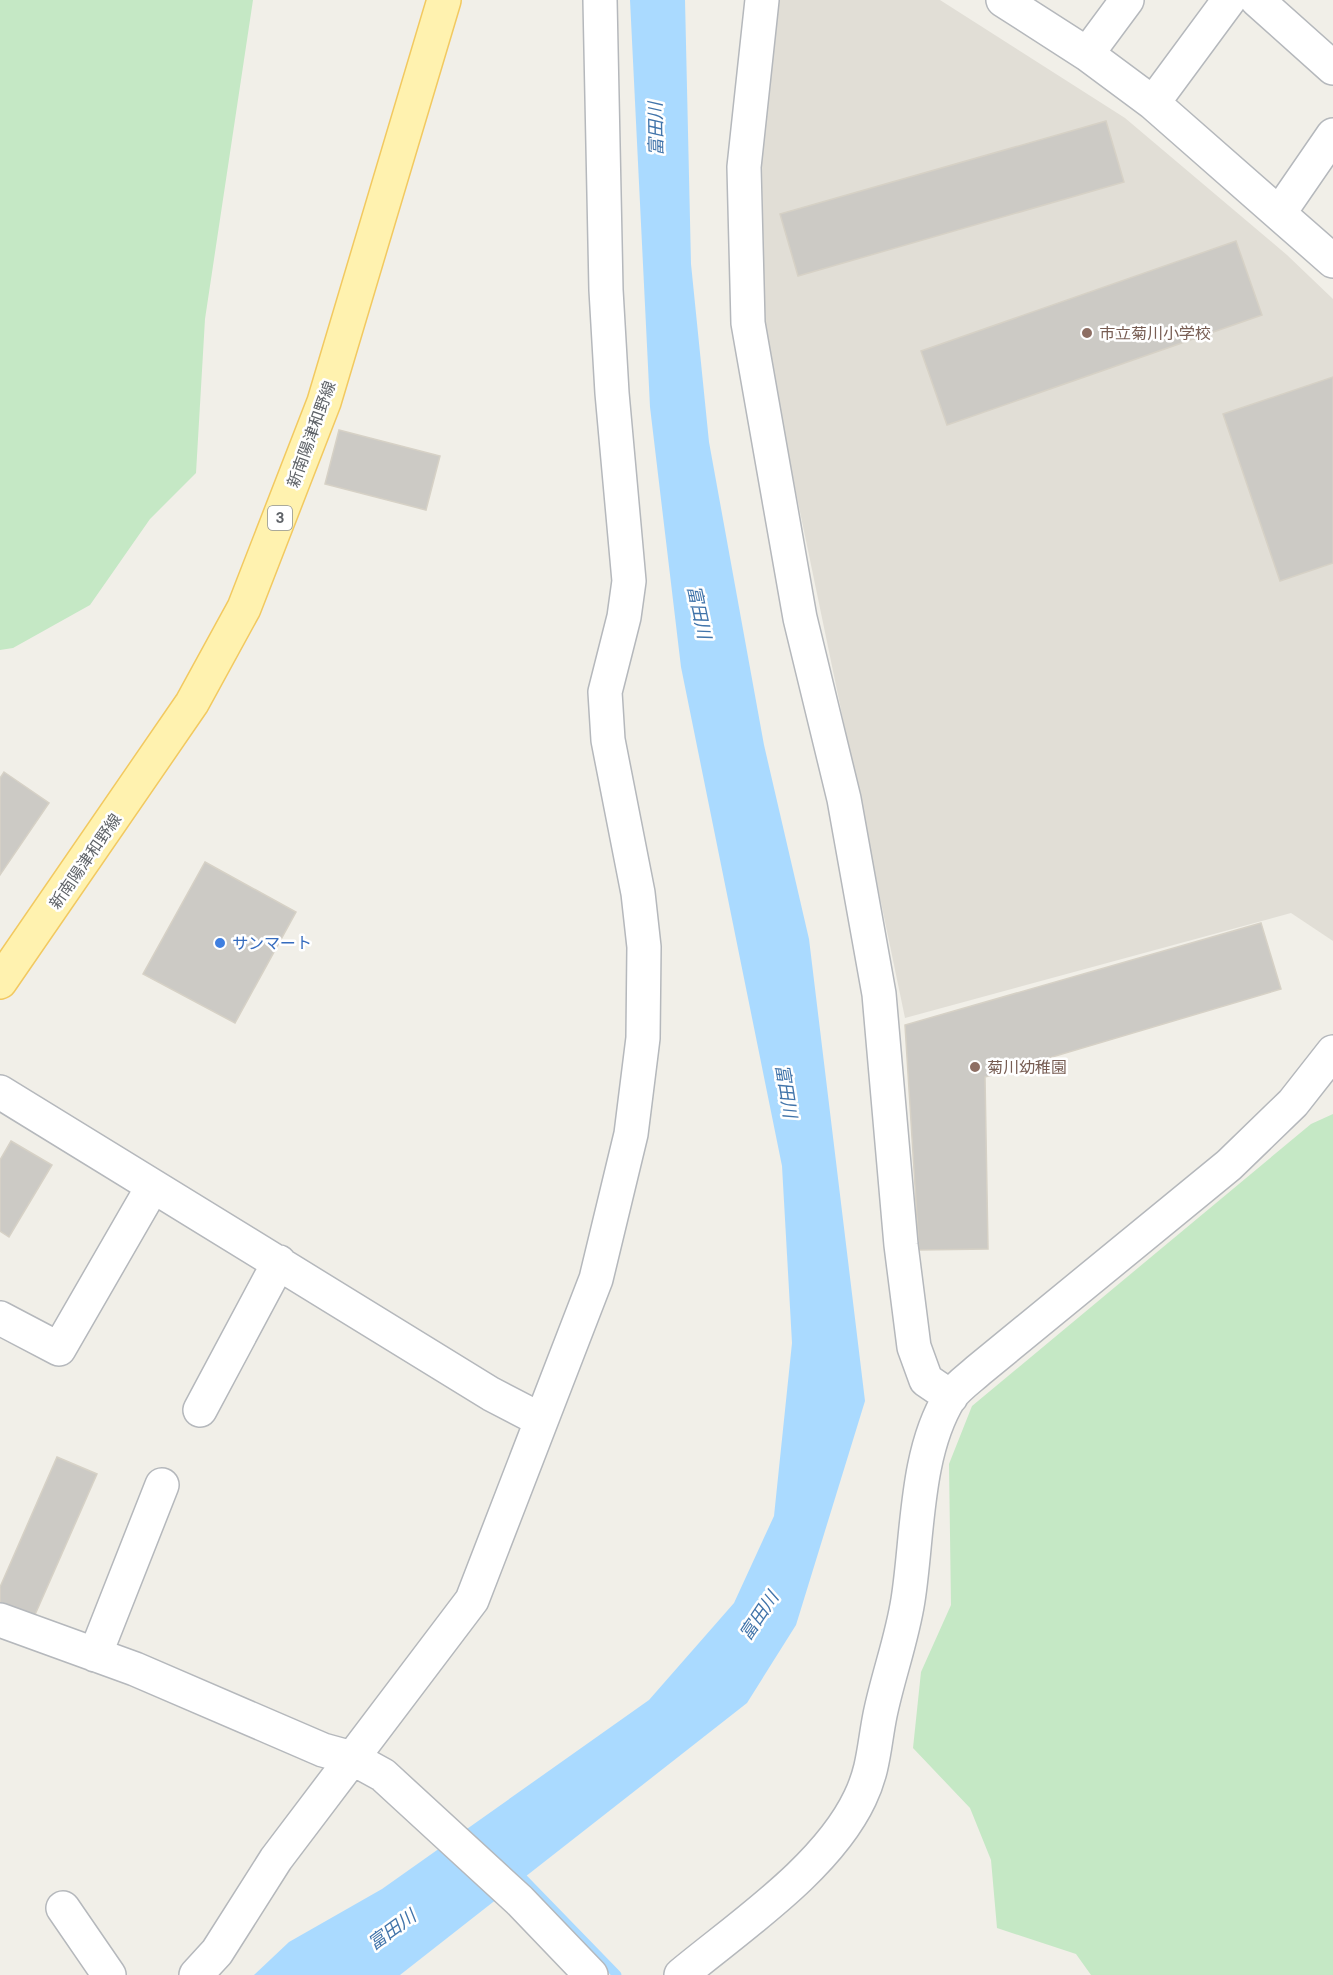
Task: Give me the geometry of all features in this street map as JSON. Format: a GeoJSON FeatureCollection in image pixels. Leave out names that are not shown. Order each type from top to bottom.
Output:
{"type":"FeatureCollection","features":[{"type":"Feature","properties":{"kind":"main road","name":"新南陽津和野線"},"geometry":{"type":"LineString","coordinates":[[0,982],[192,703],[244,608],[324,402],[444,0]]}},
{"type":"Feature","properties":{"kind":"street"},"geometry":{"type":"LineString","coordinates":[[196,1975],[217,1952],[276,1859],[472,1600],[596,1279],[631,1134],[643,1038],[644,947],[639,893],[608,740],[605,692],[624,616],[629,581],[612,393],[606,290],[600,0]]}},
{"type":"Feature","properties":{"kind":"street"},"geometry":{"type":"LineString","coordinates":[[762,0],[744,167],[748,323],[800,618],[844,799],[879,994],[901,1245],[915,1347],[926,1380],[951,1396]]}},
{"type":"Feature","properties":{"kind":"street"},"geometry":{"type":"LineString","coordinates":[[1003,0],[1087,54],[1153,102],[1333,261]]}},
{"type":"Feature","properties":{"kind":"street"},"geometry":{"type":"LineString","coordinates":[[1087,54],[1127,0]]}},
{"type":"Feature","properties":{"kind":"street"},"geometry":{"type":"LineString","coordinates":[[1153,102],[1229,0]]}},
{"type":"Feature","properties":{"kind":"street"},"geometry":{"type":"LineString","coordinates":[[1257,0],[1333,68]]}},
{"type":"Feature","properties":{"kind":"street"},"geometry":{"type":"LineString","coordinates":[[1280,212],[1333,135]]}},
{"type":"Feature","properties":{"kind":"street"},"geometry":{"type":"LineString","coordinates":[[681,1975],[800,1876],[825,1850],[859,1800],[873,1767],[880,1715],[908,1602],[921,1490],[933,1437],[951,1396],[980,1369],[1229,1165],[1293,1103],[1333,1052]]}},
{"type":"Feature","properties":{"kind":"street"},"geometry":{"type":"LineString","coordinates":[[0,1092],[491,1394],[541,1420]]}},
{"type":"Feature","properties":{"kind":"street"},"geometry":{"type":"LineString","coordinates":[[0,1318],[59,1348],[153,1186]]}},
{"type":"Feature","properties":{"kind":"street"},"geometry":{"type":"LineString","coordinates":[[201,1410],[279,1262]]}},
{"type":"Feature","properties":{"kind":"street"},"geometry":{"type":"LineString","coordinates":[[95,1655],[162,1485]]}},
{"type":"Feature","properties":{"kind":"street"},"geometry":{"type":"LineString","coordinates":[[0,1620],[95,1655],[323,1750],[352,1758],[383,1775],[519,1900],[591,1975]]}},
{"type":"Feature","properties":{"kind":"street"},"geometry":{"type":"LineString","coordinates":[[63,1908],[109,1975]]}},
{"type":"Feature","properties":{"kind":"shaded area"},"geometry":{"type":"Polygon","coordinates":[[[776,0],[940,0],[1125,118],[1287,255],[1333,299],[1333,941],[1291,913],[905,1018],[793,478],[763,317],[762,152],[776,0]]]}},
{"type":"Feature","properties":{"kind":"green space"},"geometry":{"type":"Polygon","coordinates":[[[0,0],[253,0],[205,319],[196,473],[150,519],[90,605],[13,648],[0,650],[0,0]]]}},
{"type":"Feature","properties":{"kind":"green space"},"geometry":{"type":"Polygon","coordinates":[[[1333,1114],[1333,1975],[1091,1975],[1076,1954],[997,1928],[991,1860],[970,1808],[913,1748],[921,1672],[951,1605],[949,1464],[972,1406],[1311,1124],[1333,1114]]]}},
{"type":"Feature","properties":{"kind":"water","name":"富田川"},"geometry":{"type":"Polygon","coordinates":[[[630,0],[685,0],[691,264],[709,442],[764,745],[809,939],[865,1401],[796,1625],[747,1703],[400,1975],[254,1975],[289,1942],[382,1889],[649,1700],[734,1603],[774,1516],[792,1343],[782,1166],[681,667],[650,407],[630,0]]]}},
{"type":"Feature","properties":{"kind":"building"},"geometry":{"type":"Polygon","coordinates":[[[1106,121],[1124,182],[798,276],[780,214],[1106,121]]]}},
{"type":"Feature","properties":{"kind":"building"},"geometry":{"type":"Polygon","coordinates":[[[1236,241],[1262,315],[947,425],[921,351],[1236,241]]]}},
{"type":"Feature","properties":{"kind":"building"},"geometry":{"type":"Polygon","coordinates":[[[1333,377],[1333,563],[1280,581],[1223,414],[1333,377]]]}},
{"type":"Feature","properties":{"kind":"building"},"geometry":{"type":"Polygon","coordinates":[[[339,430],[440,456],[426,510],[325,484],[339,430]]]}},
{"type":"Feature","properties":{"kind":"building"},"geometry":{"type":"Polygon","coordinates":[[[4,772],[49,803],[0,875],[0,778],[4,772]]]}},
{"type":"Feature","properties":{"kind":"building","name":"サンマート"},"geometry":{"type":"Polygon","coordinates":[[[205,862],[296,912],[235,1023],[143,974],[205,862]]]}},
{"type":"Feature","properties":{"kind":"building"},"geometry":{"type":"Polygon","coordinates":[[[1261,923],[1281,989],[985,1077],[988,1249],[919,1250],[905,1025],[1261,923]]]}},
{"type":"Feature","properties":{"kind":"building"},"geometry":{"type":"Polygon","coordinates":[[[11,1141],[52,1165],[9,1237],[0,1231],[0,1160],[11,1141]]]}},
{"type":"Feature","properties":{"kind":"building"},"geometry":{"type":"Polygon","coordinates":[[[57,1457],[97,1474],[30,1626],[0,1613],[0,1587],[57,1457]]]}},
{"type":"Feature","properties":{"kind":"waterway"},"geometry":{"type":"LineString","coordinates":[[514,1869],[617,1975]]}},
{"type":"Feature","properties":{"kind":"place","name":"市立菊川小学校"},"geometry":{"type":"Point","coordinates":[1087,333]}},
{"type":"Feature","properties":{"kind":"place","name":"サンマート"},"geometry":{"type":"Point","coordinates":[220,943]}},
{"type":"Feature","properties":{"kind":"place","name":"菊川幼稚園"},"geometry":{"type":"Point","coordinates":[975,1067]}}]}
